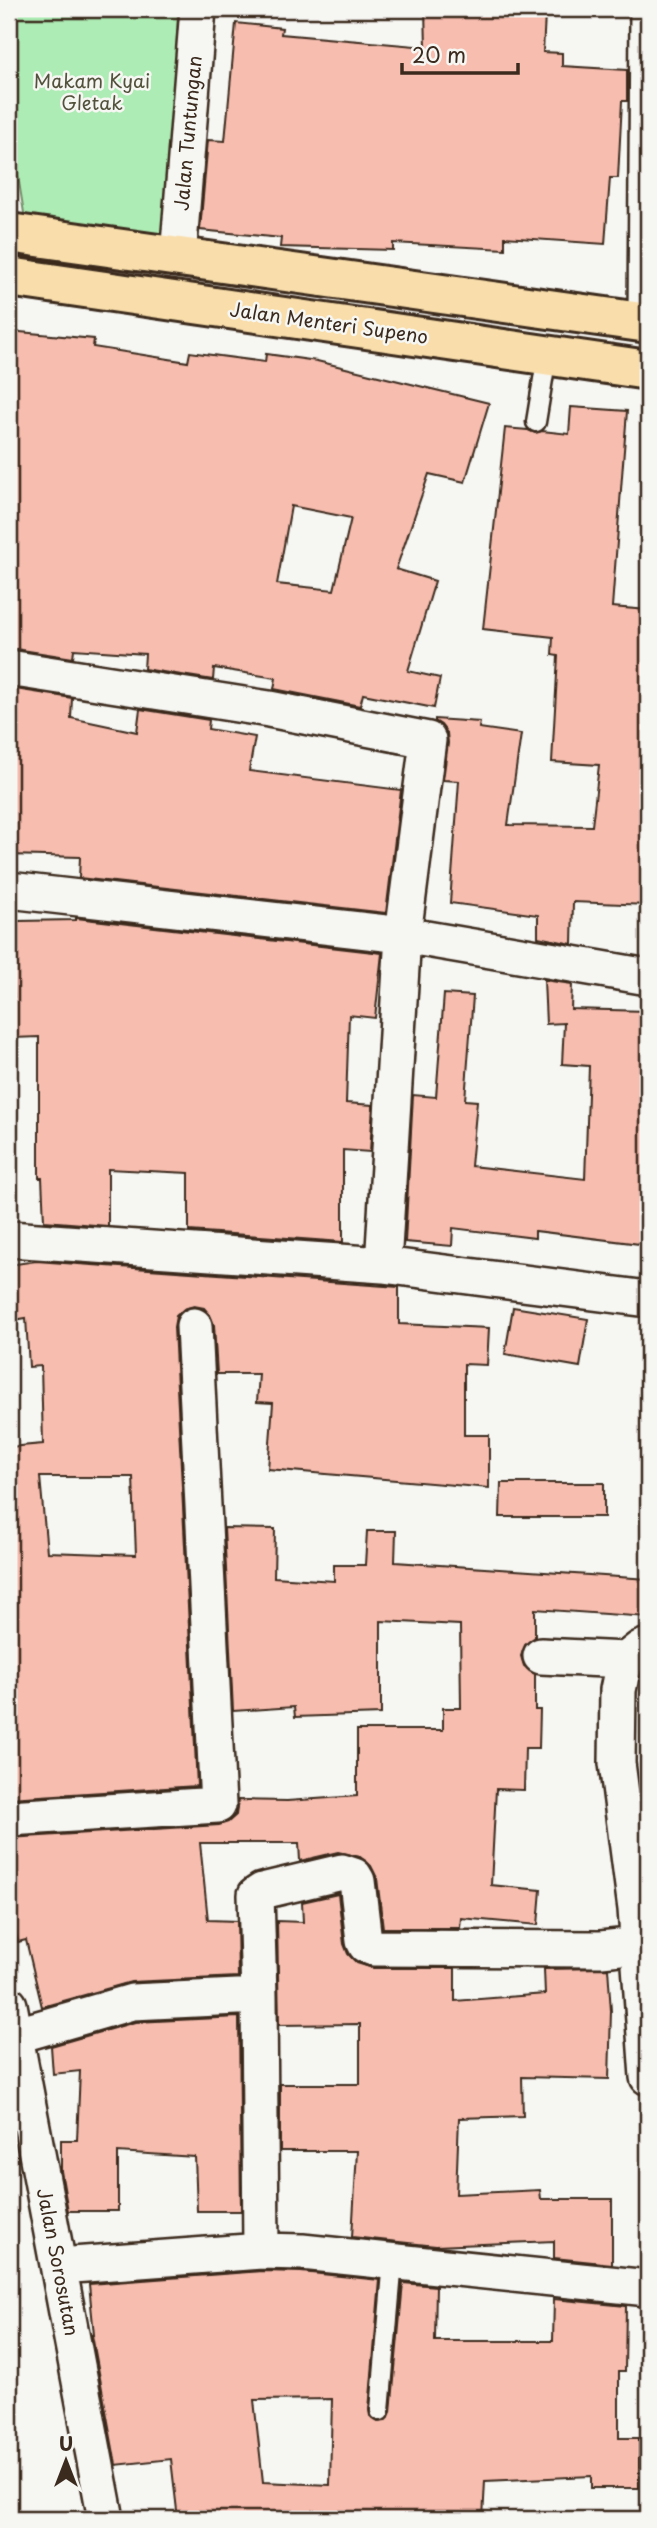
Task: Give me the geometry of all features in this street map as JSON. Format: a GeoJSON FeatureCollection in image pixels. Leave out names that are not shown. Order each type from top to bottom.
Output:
{"type":"FeatureCollection","features":[{"type":"Feature","properties":{"kind":"main road"},"geometry":{"type":"LineString","coordinates":[[9,233],[647,323]]}},
{"type":"Feature","properties":{"kind":"main road","name":"Jalan Menteri Supeno"},"geometry":{"type":"LineString","coordinates":[[9,277],[648,370]]}},
{"type":"Feature","properties":{"kind":"street","name":"Jalan Tuntungan"},"geometry":{"type":"LineString","coordinates":[[178,257],[198,9]]}},
{"type":"Feature","properties":{"kind":"street"},"geometry":{"type":"LineString","coordinates":[[647,323],[648,9]]}},
{"type":"Feature","properties":{"kind":"street"},"geometry":{"type":"LineString","coordinates":[[9,668],[269,709],[428,740],[403,936],[383,1265]]}},
{"type":"Feature","properties":{"kind":"street"},"geometry":{"type":"LineString","coordinates":[[9,890],[403,936],[648,977]]}},
{"type":"Feature","properties":{"kind":"street"},"geometry":{"type":"LineString","coordinates":[[9,1240],[383,1265],[648,1299]]}},
{"type":"Feature","properties":{"kind":"street"},"geometry":{"type":"LineString","coordinates":[[9,1818],[218,1805],[194,1326]]}},
{"type":"Feature","properties":{"kind":"street"},"geometry":{"type":"LineString","coordinates":[[541,1656],[637,1653],[618,1690],[617,1763],[642,1910],[639,1945],[648,2077]]}},
{"type":"Feature","properties":{"kind":"street"},"geometry":{"type":"LineString","coordinates":[[261,2251],[256,1895],[262,1891],[342,1872],[354,1876],[357,1881],[364,1941],[373,1948],[601,1948],[639,1945]]}},
{"type":"Feature","properties":{"kind":"street"},"geometry":{"type":"LineString","coordinates":[[12,2020],[132,2002],[259,1996]]}},
{"type":"Feature","properties":{"kind":"street","name":"Jalan Sorosutan"},"geometry":{"type":"LineString","coordinates":[[12,2020],[106,2519]]}},
{"type":"Feature","properties":{"kind":"street"},"geometry":{"type":"LineString","coordinates":[[59,2266],[261,2251],[326,2254],[648,2288]]}},
{"type":"Feature","properties":{"kind":"lane"},"geometry":{"type":"LineString","coordinates":[[536,422],[547,355]]}},
{"type":"Feature","properties":{"kind":"lane"},"geometry":{"type":"LineString","coordinates":[[380,2411],[393,2261]]}},
{"type":"Feature","properties":{"kind":"green space","name":"Makam Kyai Gletak"},"geometry":{"type":"Polygon","coordinates":[[[9,9],[178,9],[169,244],[26,225],[9,121],[9,9]]]}},
{"type":"Feature","properties":{"kind":"building"},"geometry":{"type":"Polygon","coordinates":[[[425,9],[545,14],[543,52],[562,53],[562,66],[627,70],[627,101],[622,101],[618,178],[610,178],[605,244],[505,237],[505,249],[393,243],[393,250],[280,247],[281,238],[200,230],[208,140],[225,141],[236,23],[282,28],[281,34],[426,47],[425,9]]]}},
{"type":"Feature","properties":{"kind":"building"},"geometry":{"type":"Polygon","coordinates":[[[9,331],[94,339],[93,347],[188,362],[190,352],[265,362],[266,354],[317,361],[489,403],[465,482],[429,474],[396,569],[435,581],[408,671],[440,678],[434,708],[363,694],[360,706],[274,689],[276,678],[214,668],[213,680],[144,669],[145,654],[74,649],[73,658],[9,648],[9,572],[13,512],[9,512],[9,331]],[[291,506],[277,584],[334,590],[351,518],[291,506]]]}},
{"type":"Feature","properties":{"kind":"building"},"geometry":{"type":"Polygon","coordinates":[[[571,407],[627,411],[612,607],[648,610],[648,905],[573,902],[572,944],[538,937],[538,915],[450,903],[459,781],[443,780],[447,733],[435,721],[480,722],[479,728],[521,734],[508,825],[592,826],[599,765],[552,762],[558,656],[552,655],[553,637],[483,629],[505,428],[535,433],[542,431],[569,434],[571,407]]]}},
{"type":"Feature","properties":{"kind":"building"},"geometry":{"type":"Polygon","coordinates":[[[9,688],[72,698],[71,718],[137,732],[140,709],[209,720],[208,729],[255,737],[249,771],[401,790],[386,913],[79,878],[80,857],[9,855],[9,688]]]}},
{"type":"Feature","properties":{"kind":"building"},"geometry":{"type":"Polygon","coordinates":[[[76,918],[382,953],[375,1018],[349,1015],[346,1103],[373,1105],[370,1152],[343,1150],[343,1242],[189,1231],[189,1173],[108,1169],[108,1226],[44,1221],[42,1178],[39,1178],[39,1037],[13,1038],[11,952],[18,951],[18,921],[76,918]]]}},
{"type":"Feature","properties":{"kind":"building"},"geometry":{"type":"Polygon","coordinates":[[[544,980],[572,984],[571,1009],[648,1011],[648,1245],[535,1231],[535,1238],[453,1228],[452,1246],[405,1242],[413,1095],[436,1097],[444,994],[473,996],[465,1100],[477,1101],[471,1166],[585,1179],[589,1066],[562,1064],[564,1023],[546,1024],[544,980]]]}},
{"type":"Feature","properties":{"kind":"building"},"geometry":{"type":"Polygon","coordinates":[[[36,1261],[399,1287],[399,1324],[489,1328],[487,1365],[464,1364],[464,1435],[489,1435],[489,1488],[268,1469],[273,1403],[257,1402],[259,1374],[217,1374],[214,1325],[210,1315],[204,1308],[194,1306],[184,1309],[176,1316],[174,1327],[197,1786],[9,1798],[9,1447],[43,1444],[41,1366],[29,1367],[26,1318],[14,1320],[9,1265],[36,1261]],[[40,1477],[47,1552],[136,1555],[133,1477],[40,1477]]]}},
{"type":"Feature","properties":{"kind":"building"},"geometry":{"type":"Polygon","coordinates":[[[513,1307],[588,1319],[580,1367],[505,1354],[513,1307]]]}},
{"type":"Feature","properties":{"kind":"building"},"geometry":{"type":"Polygon","coordinates":[[[501,1483],[604,1483],[604,1517],[500,1517],[501,1483]]]}},
{"type":"Feature","properties":{"kind":"building"},"geometry":{"type":"Polygon","coordinates":[[[224,1528],[275,1529],[274,1577],[334,1581],[334,1565],[365,1565],[367,1531],[396,1531],[395,1562],[648,1579],[648,1617],[535,1609],[535,1637],[525,1645],[521,1656],[524,1666],[535,1674],[535,1710],[540,1710],[539,1748],[525,1748],[524,1790],[496,1789],[491,1885],[541,1890],[538,1925],[461,1918],[460,1928],[383,1928],[377,1878],[371,1866],[360,1857],[338,1852],[300,1861],[299,1843],[200,1843],[208,1920],[237,1921],[238,1977],[131,1982],[42,2007],[26,1940],[18,1942],[9,1905],[9,1838],[219,1825],[236,1815],[238,1800],[287,1801],[357,1796],[357,1730],[443,1730],[443,1708],[461,1708],[460,1625],[381,1621],[381,1714],[295,1717],[294,1707],[233,1711],[224,1528]]]}},
{"type":"Feature","properties":{"kind":"building"},"geometry":{"type":"Polygon","coordinates":[[[338,1894],[344,1944],[348,1954],[357,1963],[373,1968],[455,1968],[455,2001],[545,1994],[544,1969],[608,1968],[611,2011],[609,2079],[522,2077],[523,2116],[459,2118],[456,2194],[540,2190],[541,2199],[612,2199],[612,2264],[554,2258],[554,2241],[436,2246],[352,2237],[357,2151],[280,2151],[280,2084],[360,2084],[360,2024],[279,2025],[277,1921],[303,1922],[302,1902],[338,1894]]]}},
{"type":"Feature","properties":{"kind":"building"},"geometry":{"type":"Polygon","coordinates":[[[239,2017],[241,2211],[197,2211],[195,2157],[118,2152],[118,2211],[68,2211],[61,2171],[61,2140],[77,2140],[80,2071],[53,2074],[51,2046],[135,2022],[239,2017]]]}},
{"type":"Feature","properties":{"kind":"building"},"geometry":{"type":"Polygon","coordinates":[[[262,2271],[380,2280],[369,2410],[370,2416],[378,2422],[385,2421],[391,2412],[403,2283],[436,2286],[435,2341],[553,2341],[554,2299],[626,2306],[625,2371],[619,2371],[619,2438],[639,2438],[639,2488],[591,2488],[591,2476],[485,2481],[483,2519],[178,2519],[171,2459],[116,2465],[92,2335],[89,2284],[262,2271]],[[332,2399],[254,2400],[263,2482],[330,2485],[332,2399]]]}}]}
